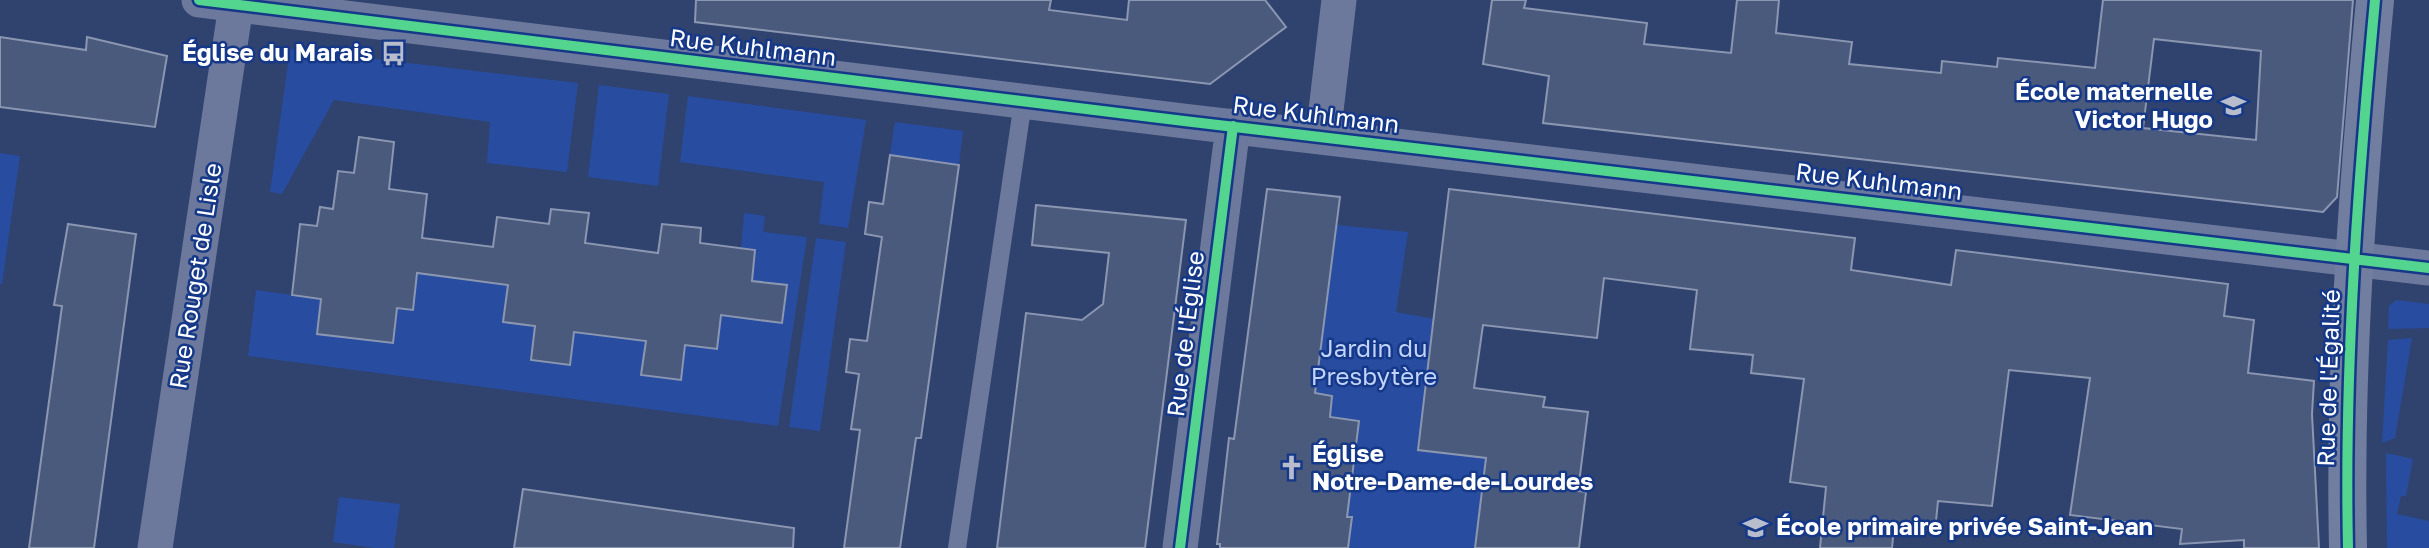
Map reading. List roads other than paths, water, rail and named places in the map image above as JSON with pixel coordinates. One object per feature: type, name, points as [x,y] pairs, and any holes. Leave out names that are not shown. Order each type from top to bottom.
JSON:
[{"type":"street","name":"Rue Kuhlmann","points":[[199,0],[1023,102],[2429,268]]},
{"type":"street","points":[[1323,136],[1339,0]]},
{"type":"street","name":"Rue de l'Égalité","points":[[2348,548],[2347,403],[2353,259],[2375,0]]},
{"type":"street","name":"Rue Rouget de Lisle","points":[[155,548],[236,5]]},
{"type":"street","name":"Rue de l'Église","points":[[1180,548],[1233,126]]},
{"type":"lane","points":[[957,548],[1023,102]]},
{"type":"place","name":"Église du Marais","points":[[393,53]]},
{"type":"place","name":"École maternelle Victor Hugo","points":[[2233,106]]},
{"type":"place","name":"Église Notre-Dame-de-Lourdes","points":[[1292,468]]},
{"type":"place","name":"École primaire privée Saint-Jean","points":[[1756,527]]},
{"type":"park label","name":"Jardin du Presbytère","points":[[1374,363]]}]
